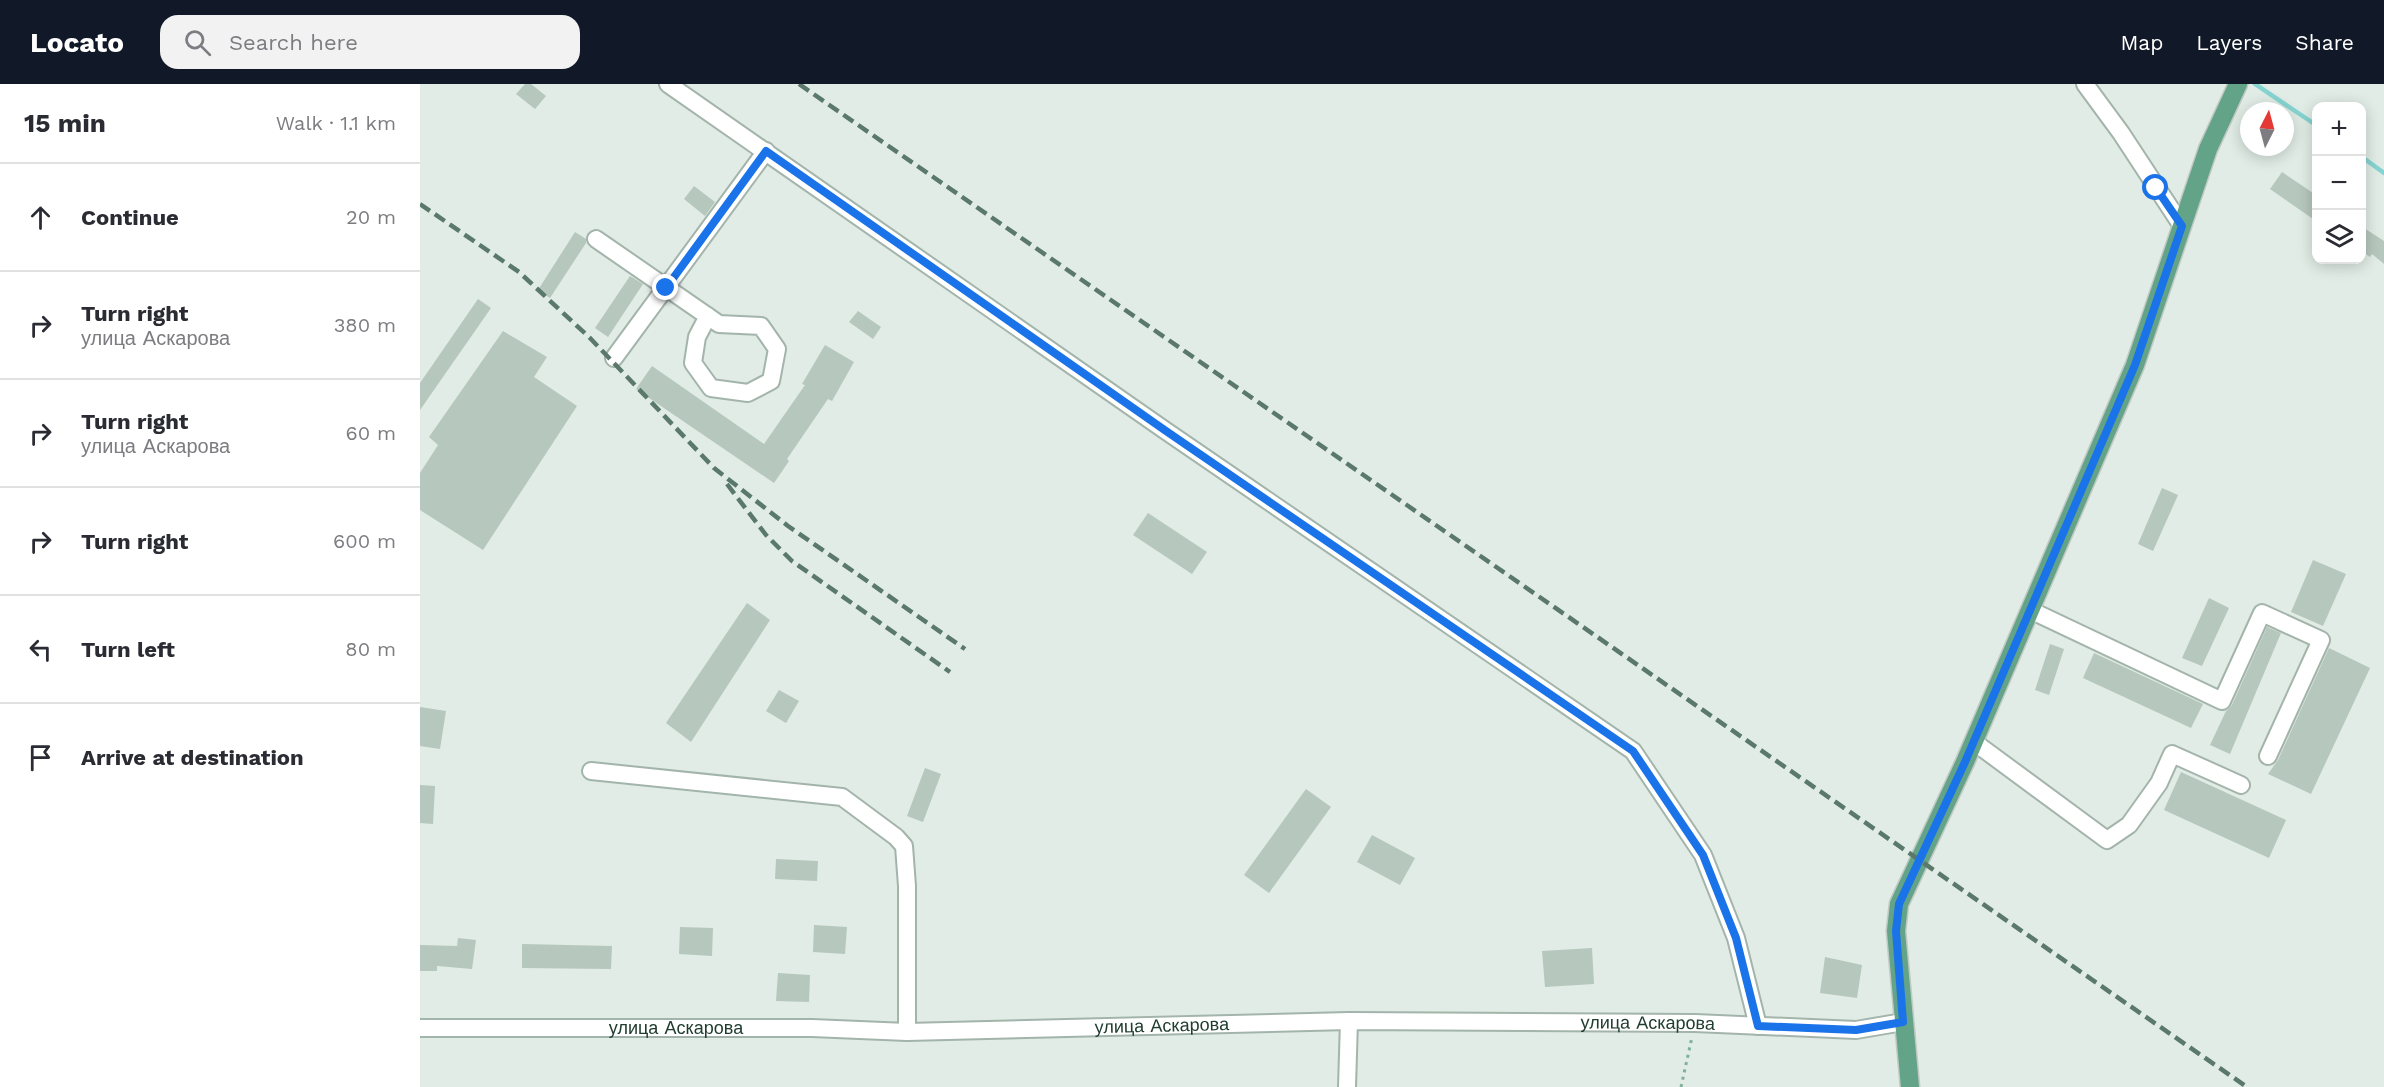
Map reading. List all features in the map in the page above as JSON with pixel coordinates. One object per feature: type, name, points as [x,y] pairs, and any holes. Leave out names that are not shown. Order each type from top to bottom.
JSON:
[{"type":"main road","points":[[1911,1087],[1896,931],[1899,904],[1974,742],[2135,365],[2208,149],[2238,84]]},
{"type":"street","points":[[668,84],[1176,438],[1633,751],[1703,855],[1736,938],[1758,1026]]},
{"type":"street","points":[[2085,84],[2121,133],[2182,226]]},
{"type":"street","points":[[614,358],[766,151]]},
{"type":"street","points":[[596,239],[666,288],[708,316],[719,324],[761,326],[777,349],[771,381],[748,393],[711,388],[693,363],[697,337],[708,316]]},
{"type":"street","points":[[2030,610],[2222,701],[2262,613],[2321,640],[2268,756]]},
{"type":"street","points":[[1974,742],[2107,840],[2129,825],[2158,783],[2172,754],[2241,785]]},
{"type":"street","points":[[591,771],[842,796],[896,837],[904,846],[907,886],[907,1032]]},
{"type":"street","points":[[1348,1080],[1349,1021]]},
{"type":"street","name":"улица Аскарова","points":[[420,1028],[812,1028],[907,1032],[1349,1021],[1695,1023],[1856,1030],[1903,1022]]},
{"type":"path","points":[[1682,1087],[1695,1023]]},
{"type":"building","points":[[525,84],[531,84],[546,96],[535,109],[516,94]]},
{"type":"building","points":[[2282,172],[2312,192],[2312,218],[2270,189]]},
{"type":"building","points":[[694,186],[715,202],[705,216],[684,199]]},
{"type":"building","points":[[2366,229],[2384,241],[2384,264],[2372,254],[2370,257],[2366,254]]},
{"type":"building","points":[[575,232],[586,239],[586,243],[550,298],[538,290]]},
{"type":"building","points":[[630,276],[643,284],[608,337],[595,328]]},
{"type":"building","points":[[478,299],[491,308],[420,410],[420,383]]},
{"type":"building","points":[[858,311],[881,327],[873,339],[849,322]]},
{"type":"building","points":[[503,331],[547,357],[534,377],[577,406],[483,550],[420,510],[420,473],[438,445],[429,437]]},
{"type":"building","points":[[825,345],[854,362],[832,401],[828,399],[787,459],[789,461],[774,483],[636,389],[652,366],[764,444],[805,385],[802,384]]},
{"type":"building","points":[[2162,488],[2178,495],[2153,551],[2138,544]]},
{"type":"building","points":[[1148,513],[1207,552],[1192,574],[1133,535]]},
{"type":"building","points":[[2313,560],[2346,574],[2323,626],[2291,612]]},
{"type":"building","points":[[2209,598],[2229,608],[2202,666],[2182,658]]},
{"type":"building","points":[[747,603],[770,620],[691,742],[666,723]]},
{"type":"building","points":[[2267,627],[2281,633],[2230,754],[2210,745],[2226,711],[2232,705]]},
{"type":"building","points":[[2050,644],[2064,649],[2049,695],[2035,690]]},
{"type":"building","points":[[2329,648],[2370,668],[2311,794],[2268,774],[2278,760]]},
{"type":"building","points":[[2094,653],[2203,704],[2191,728],[2083,678]]},
{"type":"building","points":[[779,690],[799,701],[786,723],[766,711]]},
{"type":"building","points":[[420,707],[446,711],[440,749],[420,746]]},
{"type":"building","points":[[925,768],[941,774],[923,822],[907,816]]},
{"type":"building","points":[[2181,772],[2286,820],[2269,858],[2164,810]]},
{"type":"building","points":[[420,785],[435,786],[433,824],[420,823]]},
{"type":"building","points":[[1306,789],[1331,807],[1269,893],[1244,875]]},
{"type":"building","points":[[1372,835],[1415,858],[1400,885],[1357,862]]},
{"type":"building","points":[[776,859],[818,861],[817,881],[775,879]]},
{"type":"building","points":[[814,925],[847,927],[845,954],[813,952]]},
{"type":"building","points":[[680,927],[713,928],[712,956],[679,954]]},
{"type":"building","points":[[458,938],[476,940],[472,969],[437,966],[437,971],[420,971],[420,945],[457,946]]},
{"type":"building","points":[[522,944],[612,946],[611,969],[522,968]]},
{"type":"building","points":[[1592,948],[1594,984],[1545,987],[1542,951]]},
{"type":"building","points":[[1825,957],[1862,965],[1857,998],[1820,993]]},
{"type":"building","points":[[778,973],[810,975],[809,1002],[776,1001]]},
{"type":"waterway","points":[[2255,84],[2312,122]]},
{"type":"waterway","points":[[2366,160],[2384,173]]},
{"type":"railway","points":[[799,84],[2247,1087]]},
{"type":"railway","points":[[420,204],[519,272],[590,338],[714,468],[788,526],[965,649]]},
{"type":"railway","points":[[727,484],[766,535],[792,561],[950,672]]},
{"type":"route","points":[[666,288],[766,151],[1166,431],[1633,751],[1703,855],[1736,938],[1758,1026],[1856,1030],[1903,1022],[1896,931],[1899,904],[1965,762],[2135,365],[2182,226],[2156,188]]}]
